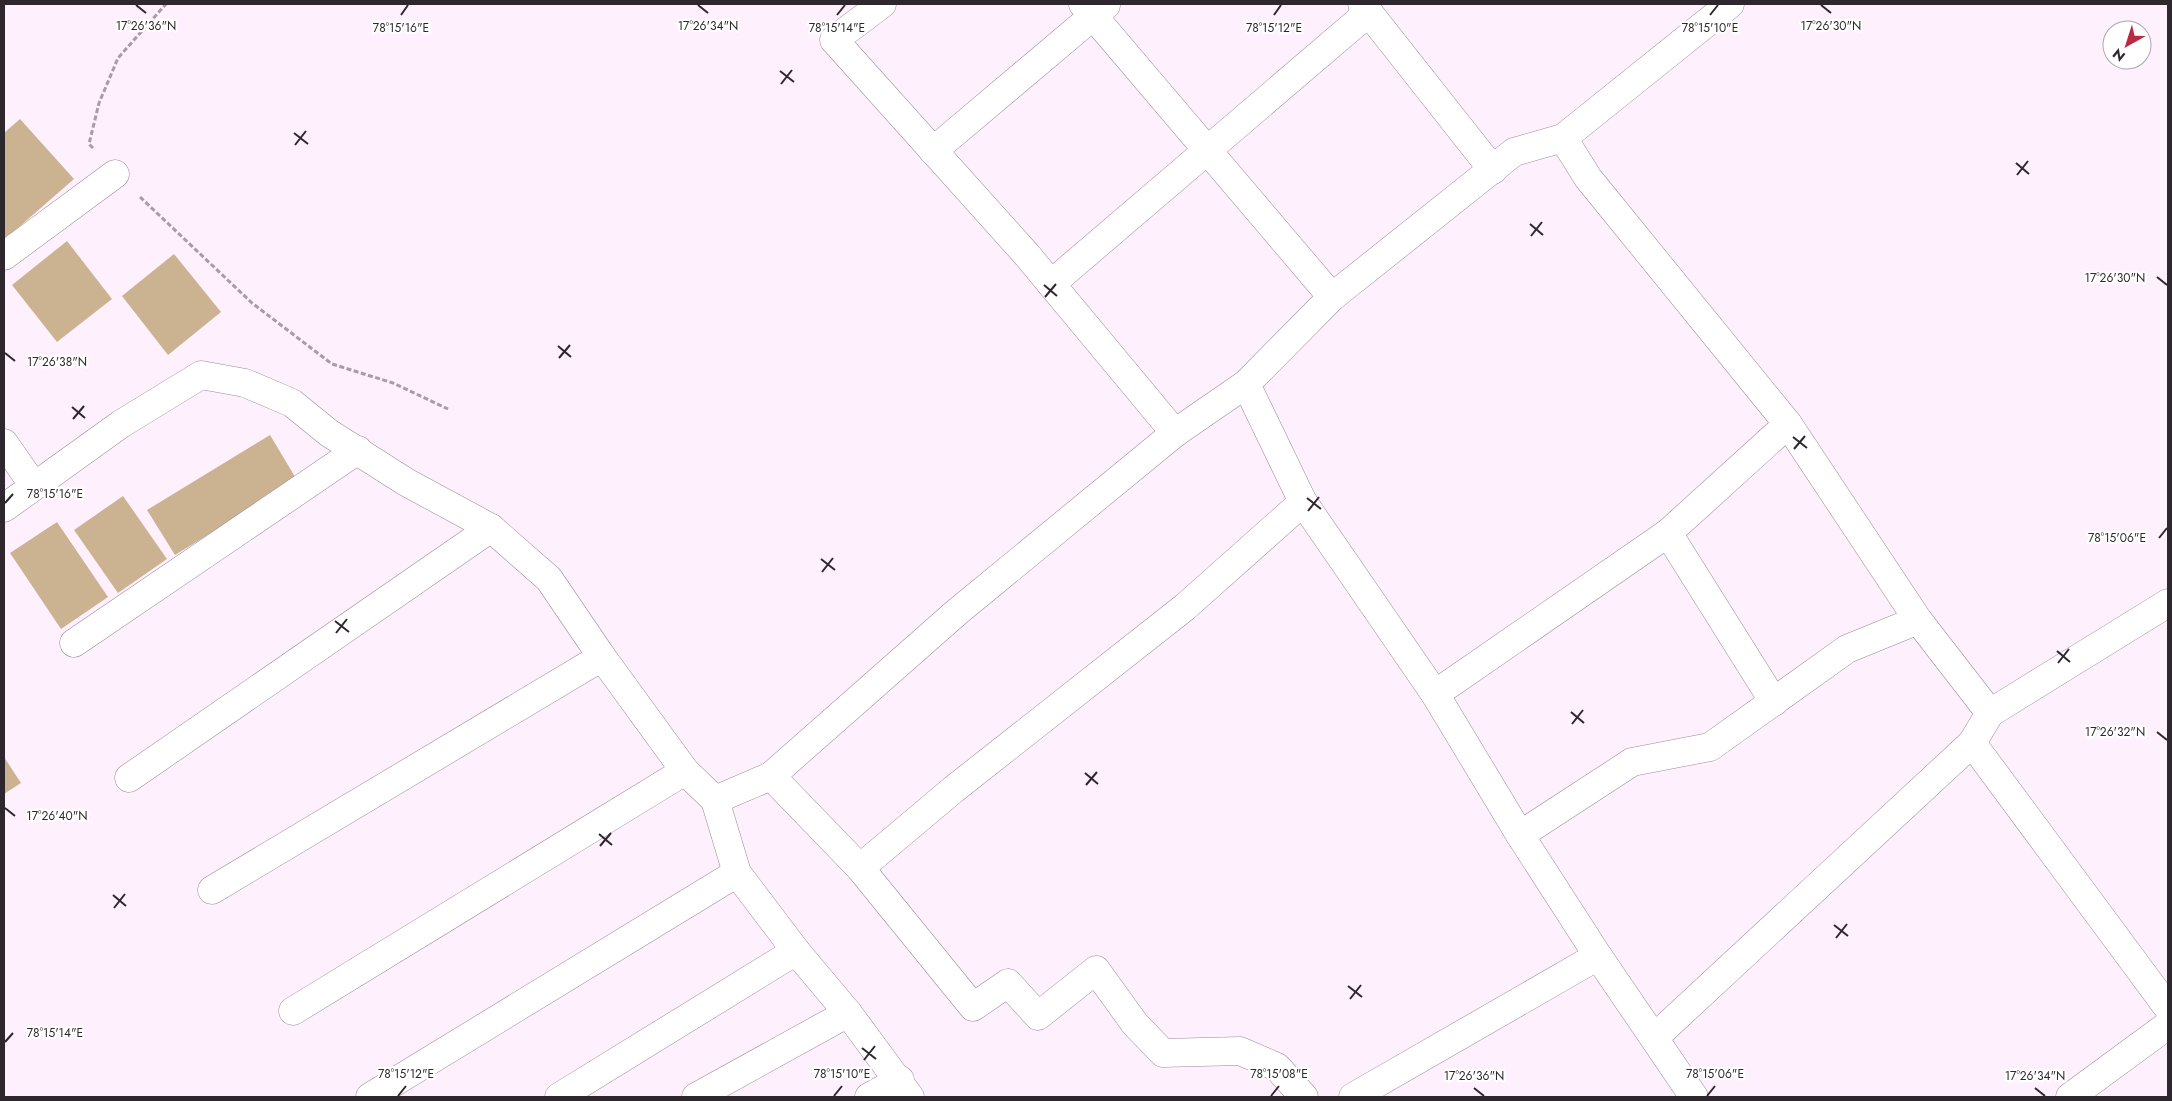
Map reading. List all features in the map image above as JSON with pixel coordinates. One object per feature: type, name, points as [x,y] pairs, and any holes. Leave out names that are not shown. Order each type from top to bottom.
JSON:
[{"type":"street","points":[[882,4],[834,40],[1051,284],[1175,432]]},
{"type":"street","points":[[715,800],[771,776],[957,612],[1175,432],[1246,384],[1332,297],[1514,152],[1563,138],[1730,4]]},
{"type":"street","points":[[933,151],[1094,8],[1208,151],[1332,297]]},
{"type":"street","points":[[1051,284],[1208,151],[1365,8],[1493,170]]},
{"type":"street","points":[[1563,138],[1588,178],[1788,424],[1918,620],[1990,713]]},
{"type":"street","points":[[8,257],[115,174]]},
{"type":"street","points":[[4,508],[121,424],[201,375],[245,383],[292,403],[329,433],[406,482],[491,528],[549,579],[685,771],[715,800],[737,873],[905,1089],[869,1097]]},
{"type":"street","points":[[1246,384],[1302,502],[1435,694],[1520,835],[1598,956],[1655,1037],[1694,1097]]},
{"type":"street","points":[[1435,694],[1668,534],[1788,424]]},
{"type":"street","points":[[4,443],[34,486]]},
{"type":"street","points":[[74,643],[358,450]]},
{"type":"street","points":[[860,868],[954,789],[1184,607],[1302,502]]},
{"type":"street","points":[[129,778],[491,528]]},
{"type":"street","points":[[1668,534],[1774,702]]},
{"type":"street","points":[[1655,1037],[1972,743],[1990,713],[2168,603]]},
{"type":"street","points":[[1520,835],[1632,762],[1710,747],[1847,649],[1918,620]]},
{"type":"street","points":[[212,890],[602,656]]},
{"type":"street","points":[[1972,743],[2168,1008]]},
{"type":"street","points":[[292,1011],[685,771]]},
{"type":"street","points":[[771,776],[860,868],[973,1007],[1008,983],[1038,1016],[1096,970],[1135,1024],[1163,1053],[1240,1051],[1277,1067],[1304,1097]]},
{"type":"street","points":[[370,1097],[737,873]]},
{"type":"street","points":[[559,1097],[796,951]]},
{"type":"street","points":[[1353,1097],[1598,956]]},
{"type":"street","points":[[696,1097],[848,1014]]},
{"type":"street","points":[[2070,1097],[2168,1025]]},
{"type":"path","points":[[166,4],[118,58],[99,103],[89,144],[115,174],[252,303],[332,364],[393,383],[448,410]]},
{"type":"building","points":[[20,119],[74,179],[4,240],[4,133]]},
{"type":"building","points":[[67,241],[112,299],[57,342],[12,285]]},
{"type":"building","points":[[174,254],[221,312],[168,355],[122,296]]},
{"type":"building","points":[[270,435],[297,480],[175,555],[147,510]]},
{"type":"building","points":[[123,496],[167,559],[118,593],[74,530]]},
{"type":"building","points":[[57,522],[108,597],[61,629],[10,553]]},
{"type":"building","points":[[4,757],[21,783],[4,794]]}]
